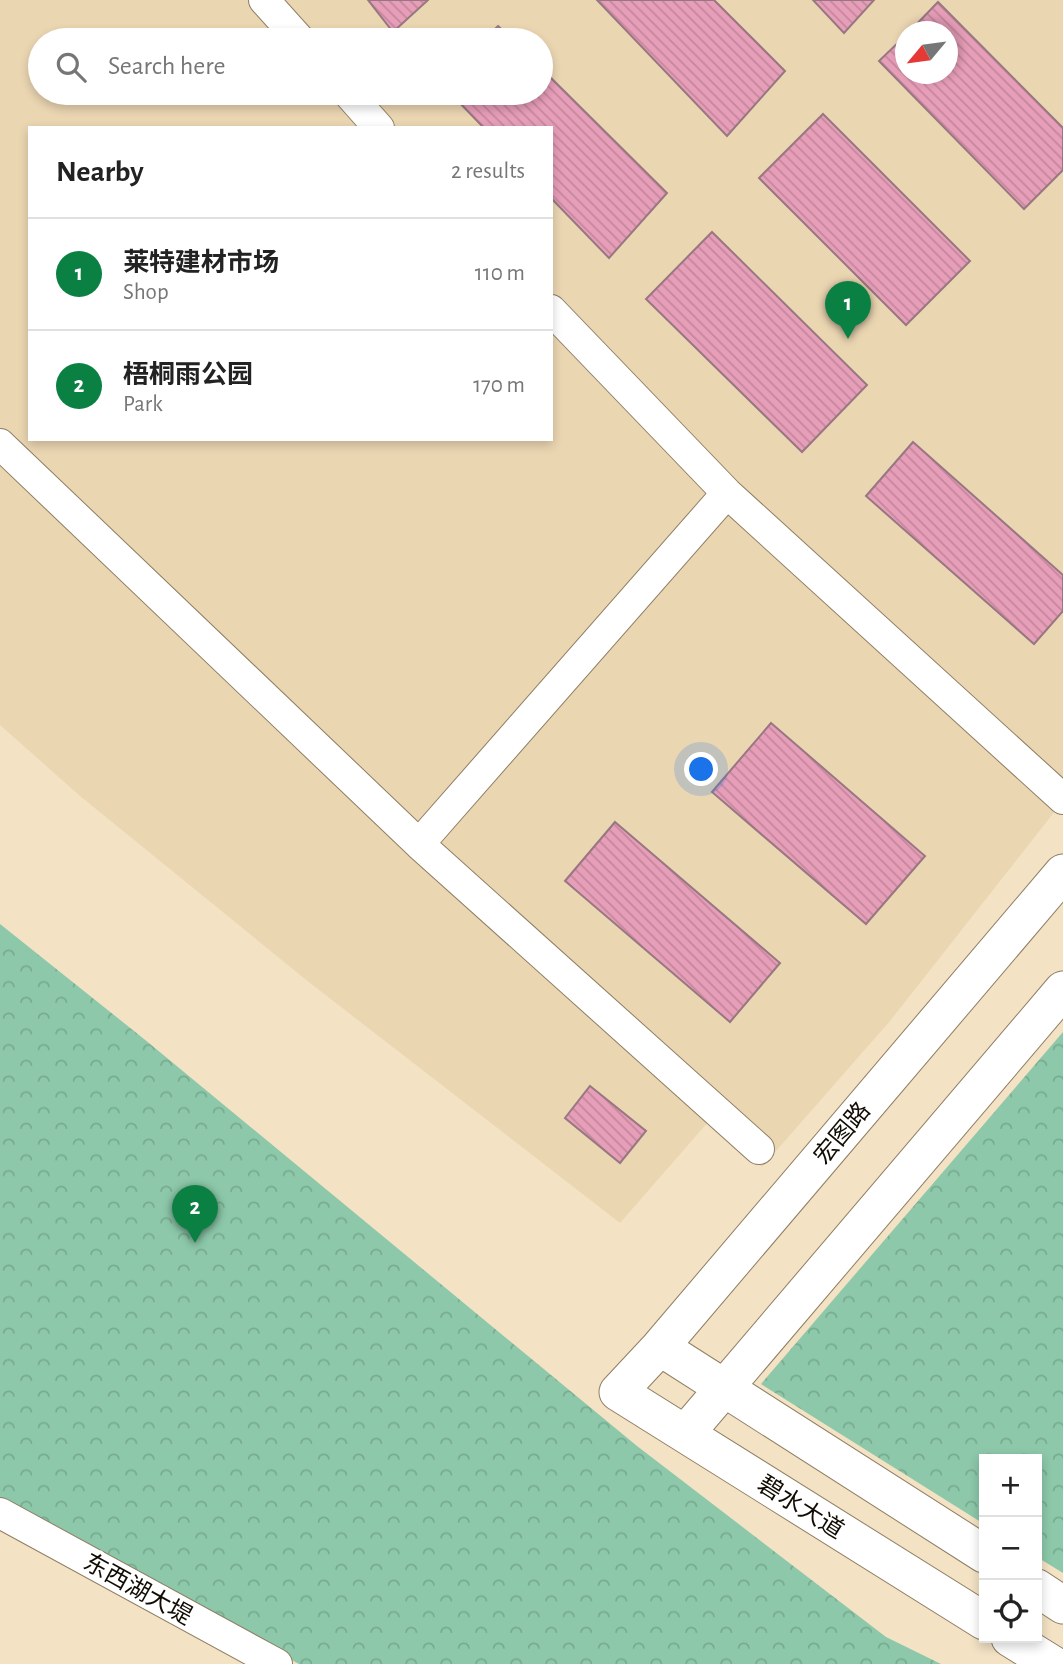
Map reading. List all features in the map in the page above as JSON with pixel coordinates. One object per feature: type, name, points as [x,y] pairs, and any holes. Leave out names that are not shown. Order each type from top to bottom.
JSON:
[{"type":"main road","name":"宏图路","points":[[618,1392],[660,1348],[1063,873]]},
{"type":"main road","points":[[685,1434],[1063,990]]},
{"type":"main road","points":[[660,1348],[979,1551]]},
{"type":"main road","name":"碧水大道","points":[[618,1392],[979,1618]]},
{"type":"main road","points":[[1042,1591],[1063,1605]]},
{"type":"main road","points":[[1018,1643],[1052,1664]]},
{"type":"street","points":[[264,0],[289,28]]},
{"type":"street","points":[[359,105],[377,126]]},
{"type":"street","points":[[553,312],[727,493],[1063,799]]},
{"type":"street","points":[[0,444],[419,844],[759,1149]]},
{"type":"street","points":[[419,844],[727,493]]},
{"type":"street","name":"东西湖大堤","points":[[0,1513],[277,1664]]},
{"type":"shaded area","points":[[0,0],[1063,0],[1063,801],[890,1021],[762,1167],[709,1121],[620,1223],[310,983],[80,796],[0,725]]},
{"type":"green space","points":[[0,924],[144,1039],[637,1446],[886,1637],[941,1664],[299,1664],[0,1502]]},
{"type":"green space","points":[[1063,1032],[1063,1573],[1042,1560],[1042,1454],[979,1454],[979,1521],[761,1384]]},
{"type":"building","points":[[368,0],[428,0],[397,28],[390,28]]},
{"type":"building","points":[[597,0],[714,0],[785,71],[727,136]]},
{"type":"building","points":[[813,0],[874,0],[844,33]]},
{"type":"building","points":[[938,2],[957,21],[920,21]]},
{"type":"building","points":[[958,22],[1063,128],[1063,170],[1024,209],[902,84],[958,84]]},
{"type":"building","points":[[895,46],[895,77],[879,61]]},
{"type":"building","points":[[553,80],[667,193],[609,258],[553,200],[553,126],[482,126],[462,105],[553,105]]},
{"type":"building","points":[[823,114],[970,261],[906,325],[759,178]]},
{"type":"building","points":[[712,232],[867,385],[802,452],[646,299]]},
{"type":"building","points":[[913,442],[1063,575],[1063,611],[1034,644],[866,496]]},
{"type":"building","points":[[771,723],[925,856],[866,924],[712,792]]},
{"type":"building","points":[[615,822],[780,963],[730,1022],[565,881]]},
{"type":"building","points":[[590,1086],[646,1131],[620,1163],[565,1118]]},
{"type":"place","name":"莱特建材市场","points":[[848,339]]},
{"type":"place","name":"梧桐雨公园","points":[[195,1243]]}]
